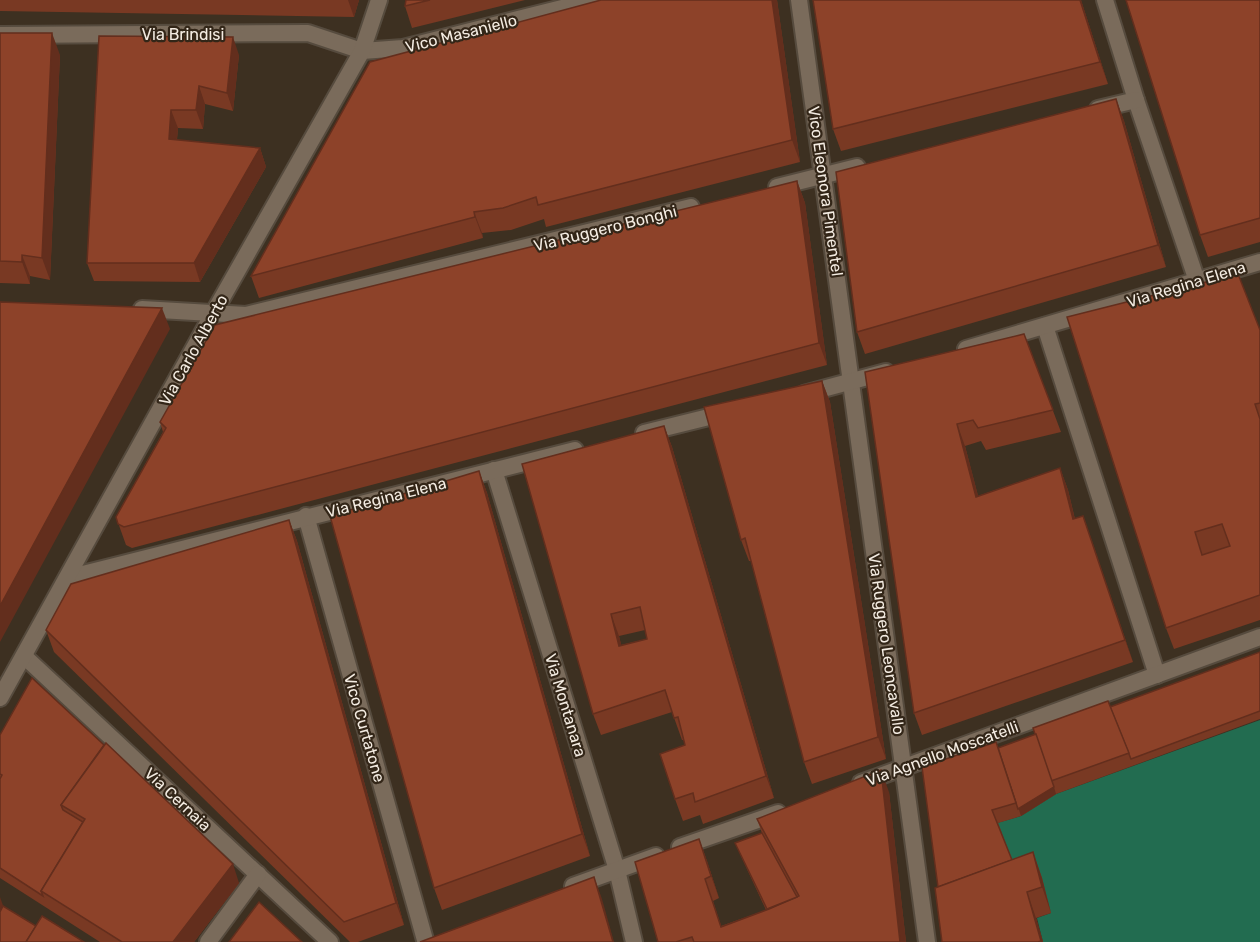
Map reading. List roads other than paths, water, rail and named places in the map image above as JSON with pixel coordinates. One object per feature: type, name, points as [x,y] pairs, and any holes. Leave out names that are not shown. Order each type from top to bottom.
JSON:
[{"type":"street","name":"Via Carlo Alberto","points":[[0,698],[362,51],[379,0]]},
{"type":"street","name":"Vico Masaniello","points":[[362,51],[403,48],[594,0]]},
{"type":"street","name":"Vico Eleonora Pimentel","points":[[799,0],[852,382]]},
{"type":"street","points":[[1106,0],[1136,100],[1197,281]]},
{"type":"street","name":"Via Brindisi","points":[[0,35],[308,33],[362,51]]},
{"type":"street","points":[[1078,114],[1136,100]]},
{"type":"street","points":[[766,189],[870,164]]},
{"type":"street","name":"Via Ruggero Bonghi","points":[[131,309],[246,315],[708,203]]},
{"type":"street","name":"Via Regina Elena","points":[[954,352],[1259,265]]},
{"type":"street","points":[[1045,326],[1157,675]]},
{"type":"street","points":[[783,399],[897,369]]},
{"type":"street","name":"Via Ruggero Leoncavallo","points":[[852,382],[927,942]]},
{"type":"street","points":[[633,436],[748,408]]},
{"type":"street","name":"Via Regina Elena","points":[[67,578],[587,447]]},
{"type":"street","name":"Via Montanara","points":[[495,470],[617,870],[634,942]]},
{"type":"street","name":"Vico Curtatone","points":[[306,516],[427,940]]},
{"type":"street","name":"Via Agnello Moscatelli","points":[[842,789],[1260,637]]},
{"type":"street","name":"Via Cernaia","points":[[25,657],[330,942]]},
{"type":"street","points":[[553,893],[790,808]]},
{"type":"street","points":[[208,942],[258,874]]}]
